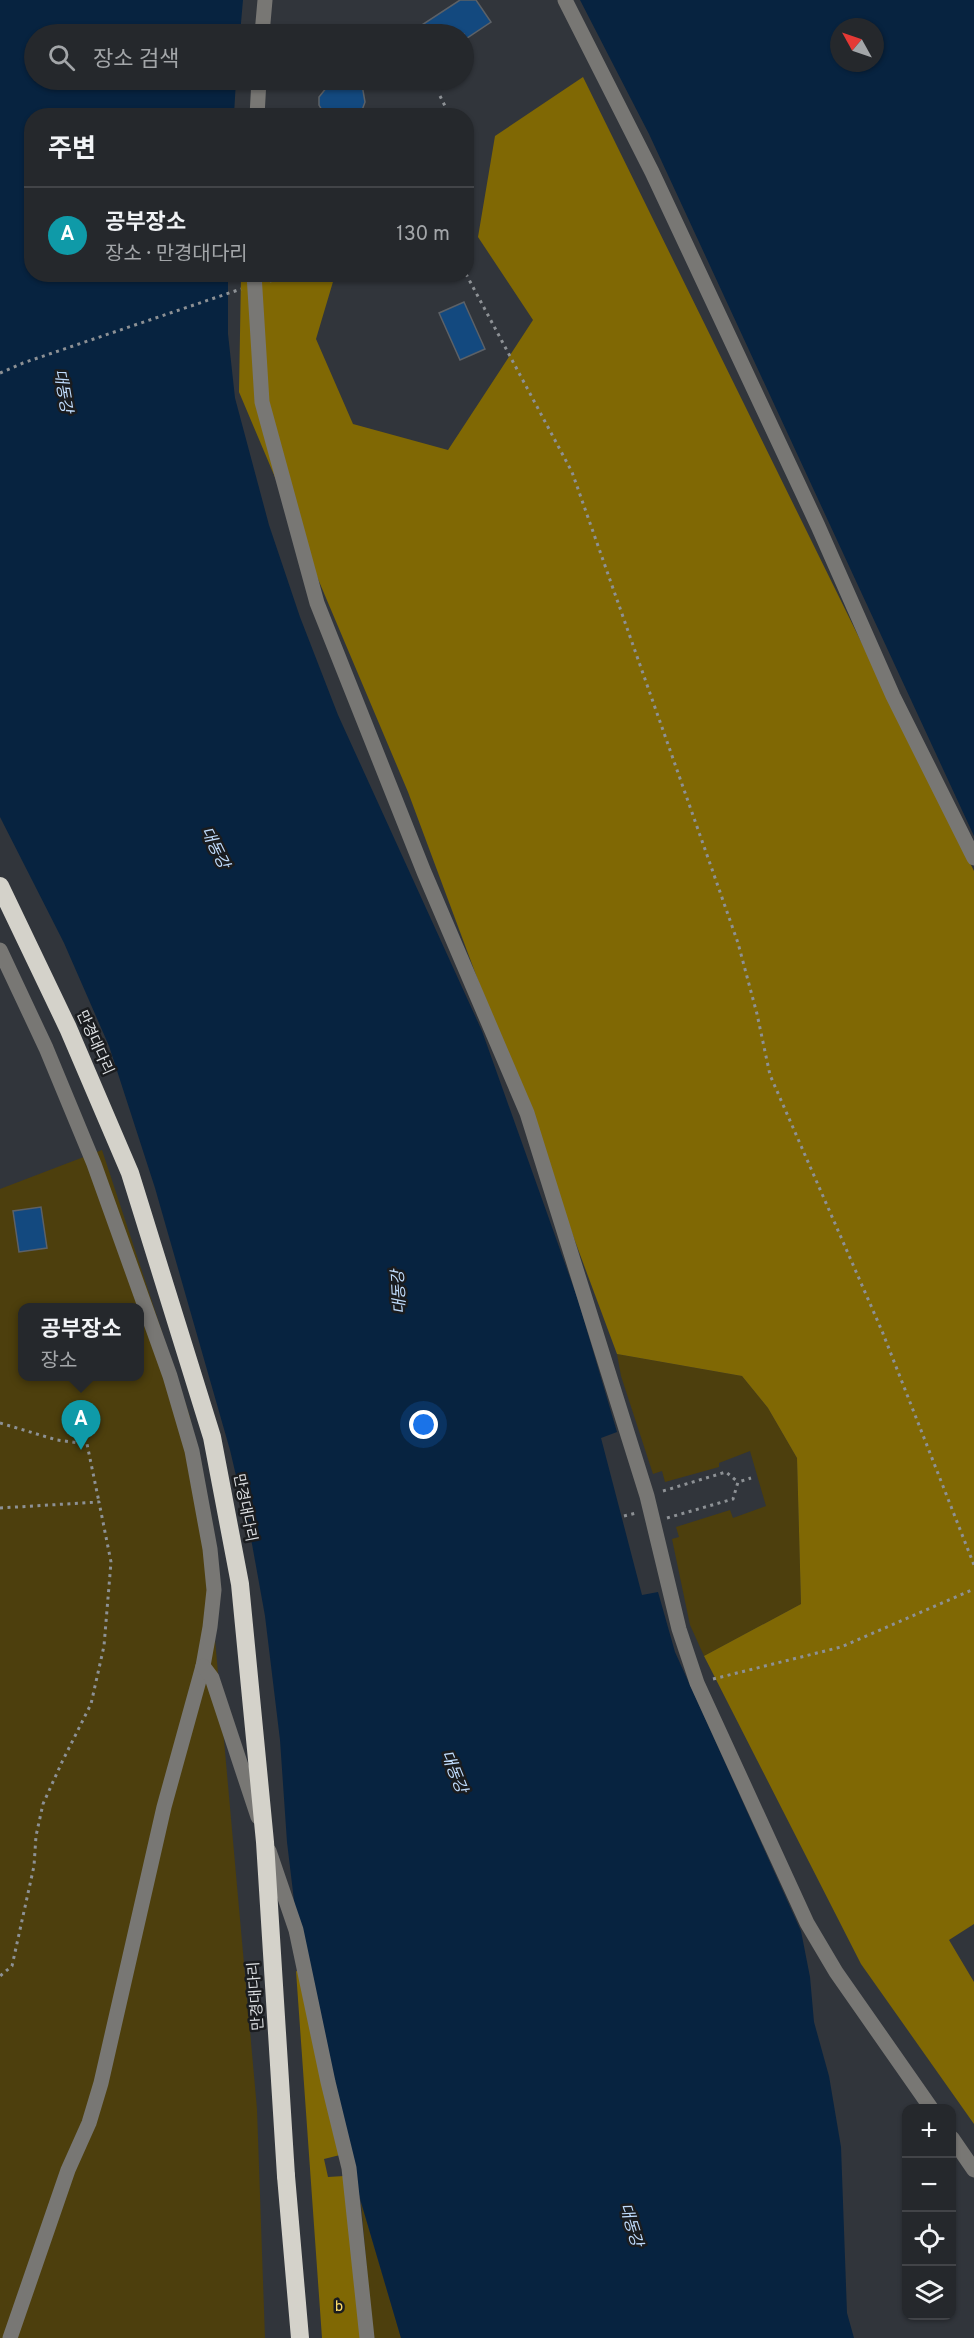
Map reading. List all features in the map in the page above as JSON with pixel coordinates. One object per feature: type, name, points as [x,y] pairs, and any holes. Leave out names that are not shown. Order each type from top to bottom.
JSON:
[{"type":"highway","name":"만경대다리","points":[[0,886],[68,1028],[130,1173],[212,1437],[240,1584],[265,1842],[286,2176],[300,2338]]},
{"type":"street","points":[[263,24],[265,0]]},
{"type":"street","points":[[565,0],[652,172],[818,526],[893,696],[974,858]]},
{"type":"street","points":[[257,108],[258,90]]},
{"type":"street","points":[[254,282],[262,402],[317,603],[424,872],[527,1113],[647,1496],[679,1629],[697,1683],[807,1923],[836,1972],[928,2104]]},
{"type":"street","points":[[0,950],[46,1048],[94,1164],[144,1303]]},
{"type":"street","points":[[10,2338],[68,2170],[88,2123],[101,2083],[164,1807],[203,1666],[210,1627],[214,1590],[210,1549],[189,1440],[170,1376],[144,1303]]},
{"type":"street","points":[[203,1666],[212,1678],[296,1930],[328,2082],[349,2168],[367,2338]]},
{"type":"street","points":[[956,2145],[974,2170]]},
{"type":"path","points":[[440,96],[446,108]]},
{"type":"path","points":[[470,282],[572,472],[738,943],[770,1075],[882,1331],[974,1565]]},
{"type":"path","points":[[0,373],[233,291]]},
{"type":"path","points":[[0,1423],[57,1440],[87,1444],[111,1562],[104,1646],[91,1704],[43,1804],[36,1836],[34,1866],[12,1966],[0,1976]]},
{"type":"path","points":[[667,1490],[726,1472],[738,1482]]},
{"type":"path","points":[[738,1482],[751,1478]]},
{"type":"path","points":[[674,1516],[733,1499],[738,1482]]},
{"type":"path","points":[[0,1508],[99,1502]]},
{"type":"path","points":[[624,1516],[635,1513]]},
{"type":"path","points":[[697,1683],[841,1647],[974,1589]]},
{"type":"shaded area","points":[[102,1150],[190,1417],[212,1606],[257,2109],[265,2338],[0,2338],[0,1189]]},
{"type":"shaded area","points":[[617,1354],[742,1376],[768,1408],[797,1458],[801,1604],[704,1656],[690,1625],[672,1539],[679,1537],[676,1527],[730,1510],[733,1518],[766,1506],[750,1451],[719,1463],[719,1467],[665,1482],[662,1471],[653,1474],[621,1376]]},
{"type":"shaded area","points":[[361,2202],[401,2338],[373,2338]]},
{"type":"green space","points":[[583,77],[974,871],[974,1924],[949,1940],[974,1982],[974,2124],[861,1964],[704,1656],[801,1604],[797,1458],[768,1408],[742,1376],[617,1354],[408,792],[239,392],[241,282],[333,282],[316,339],[353,424],[448,450],[533,320],[478,237],[495,136]]},
{"type":"green space","name":"b","points":[[296,1971],[302,1973],[340,2155],[324,2159],[328,2177],[344,2176],[361,2338],[322,2338]]},
{"type":"water","name":"대동강","points":[[0,0],[243,0],[241,24],[24,24],[24,90],[235,90],[234,108],[24,108],[24,282],[228,282],[228,334],[235,398],[269,525],[300,617],[338,715],[482,1031],[578,1300],[617,1432],[601,1438],[642,1595],[658,1592],[675,1652],[801,1931],[810,1977],[814,2022],[829,2076],[841,2147],[847,2313],[854,2338],[401,2338],[361,2202],[340,2119],[296,1917],[287,1842],[280,1740],[265,1616],[252,1544],[230,1450],[155,1188],[109,1046],[64,943],[0,817]]},
{"type":"water","points":[[580,0],[974,0],[974,836],[649,134]]},
{"type":"building","points":[[460,0],[476,0],[491,22],[474,33],[474,24],[423,24]]},
{"type":"building","points":[[325,90],[363,90],[365,102],[363,108],[321,108],[319,97]]},
{"type":"building","points":[[464,302],[485,349],[460,360],[439,313]]},
{"type":"building","points":[[41,1207],[47,1248],[19,1252],[13,1211]]},
{"type":"place","name":"공부장소","points":[[81,1450]]}]
